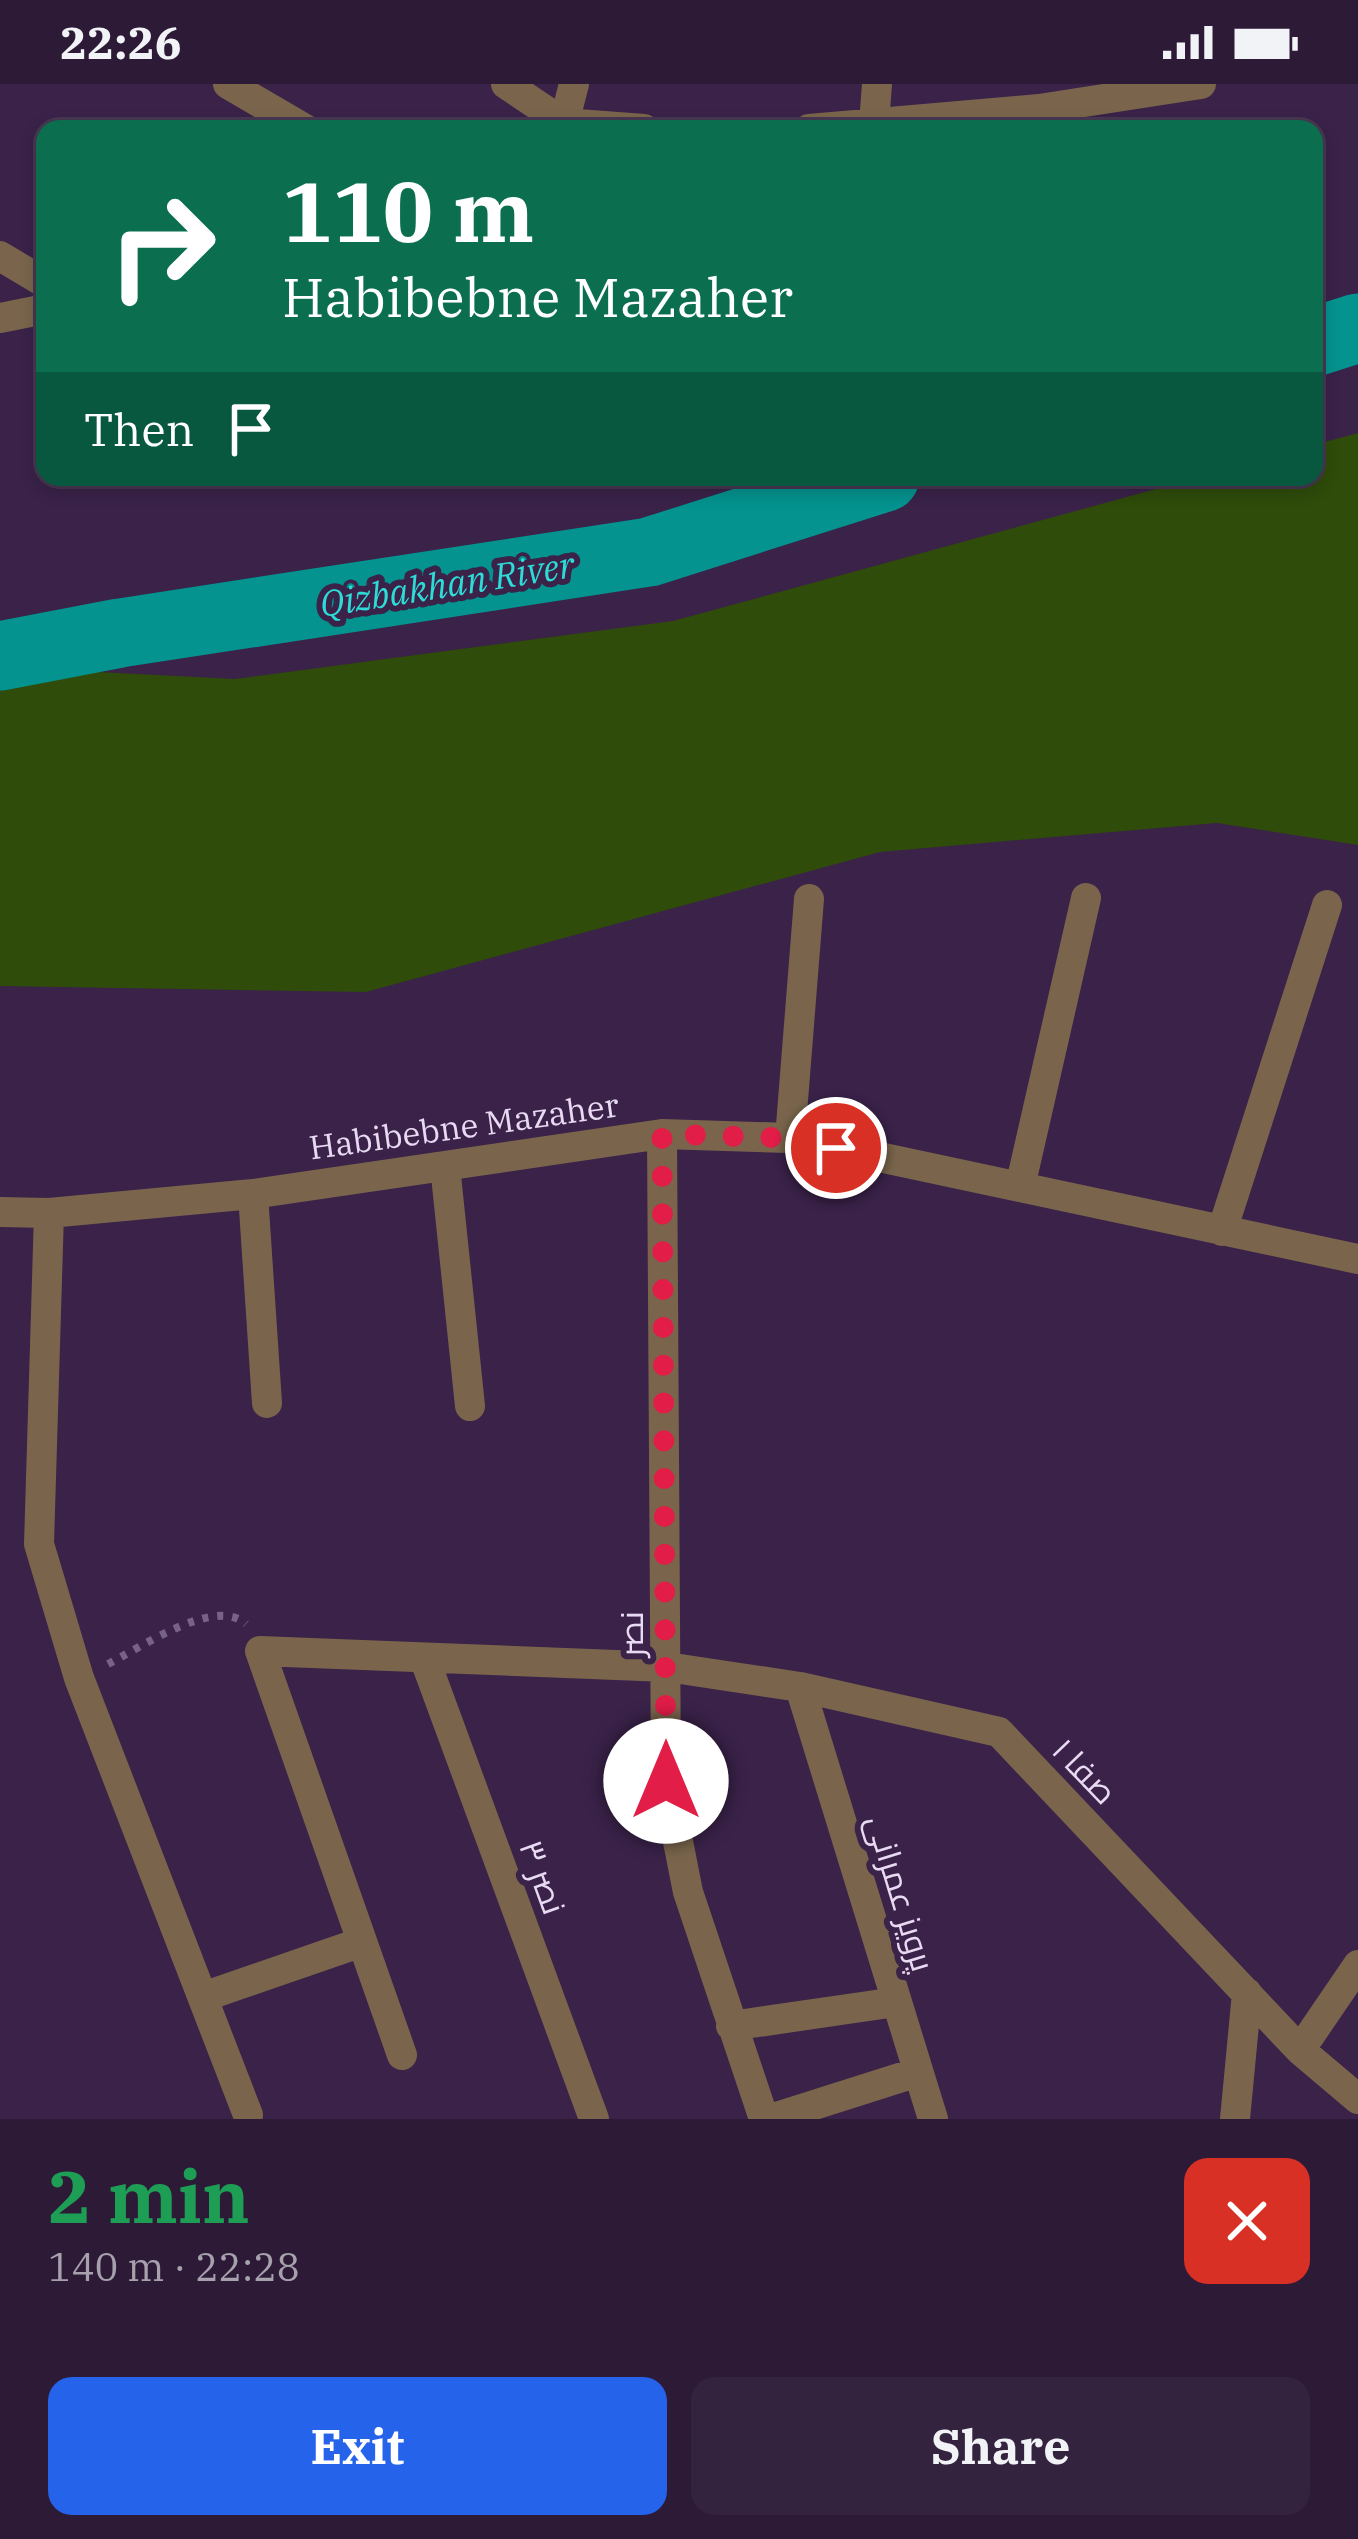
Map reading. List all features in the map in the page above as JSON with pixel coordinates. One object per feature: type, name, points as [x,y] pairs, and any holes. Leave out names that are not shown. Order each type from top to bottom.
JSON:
[{"type":"street","points":[[228,84],[290,120]]},
{"type":"street","points":[[506,84],[551,120]]},
{"type":"street","points":[[560,120],[574,84]]},
{"type":"street","points":[[874,120],[877,84]]},
{"type":"street","points":[[918,120],[1039,109],[1201,84]]},
{"type":"street","points":[[0,256],[36,278]]},
{"type":"street","points":[[0,318],[36,311]]},
{"type":"street","points":[[1020,1187],[1086,898]]},
{"type":"street","points":[[790,1138],[809,899]]},
{"type":"street","points":[[1222,1232],[1327,905]]},
{"type":"street","name":"Habibebne Mazaher","points":[[0,1212],[49,1213],[253,1194],[662,1134],[790,1138],[1358,1259]]},
{"type":"street","name":"نصر","points":[[662,1134],[666,1781],[688,1892],[766,2119]]},
{"type":"street","points":[[445,1166],[470,1406]]},
{"type":"street","points":[[253,1194],[267,1403]]},
{"type":"street","points":[[49,1213],[40,1544],[79,1678],[248,2115]]},
{"type":"street","points":[[260,1652],[402,2055]]},
{"type":"street","name":"صفا ۱","points":[[260,1652],[667,1667],[800,1687],[999,1732],[1300,2050],[1358,2099]]},
{"type":"street","name":"نصر ۳","points":[[425,1660],[594,2119]]},
{"type":"street","name":"پرویز عمرانی","points":[[800,1687],[933,2119]]},
{"type":"street","points":[[203,1997],[362,1942]]},
{"type":"street","points":[[1300,2050],[1358,1965]]},
{"type":"street","points":[[1235,2119],[1247,1993]]},
{"type":"street","points":[[731,2026],[896,2002]]},
{"type":"street","points":[[766,2119],[918,2072]]},
{"type":"path","points":[[79,1678],[204,1617],[222,1613],[237,1616],[249,1626],[260,1652]]},
{"type":"green space","points":[[1358,433],[1358,845],[1217,823],[880,852],[366,992],[0,986],[0,667],[235,679],[673,621],[1167,486],[1323,486],[1323,443]]},
{"type":"waterway","name":"Qizbakhan River","points":[[1323,339],[1358,328]]},
{"type":"waterway","name":"Qizbakhan River","points":[[0,656],[120,633],[649,552],[857,486]]},
{"type":"route","points":[[666,1781],[662,1134],[790,1138],[836,1148]]}]
